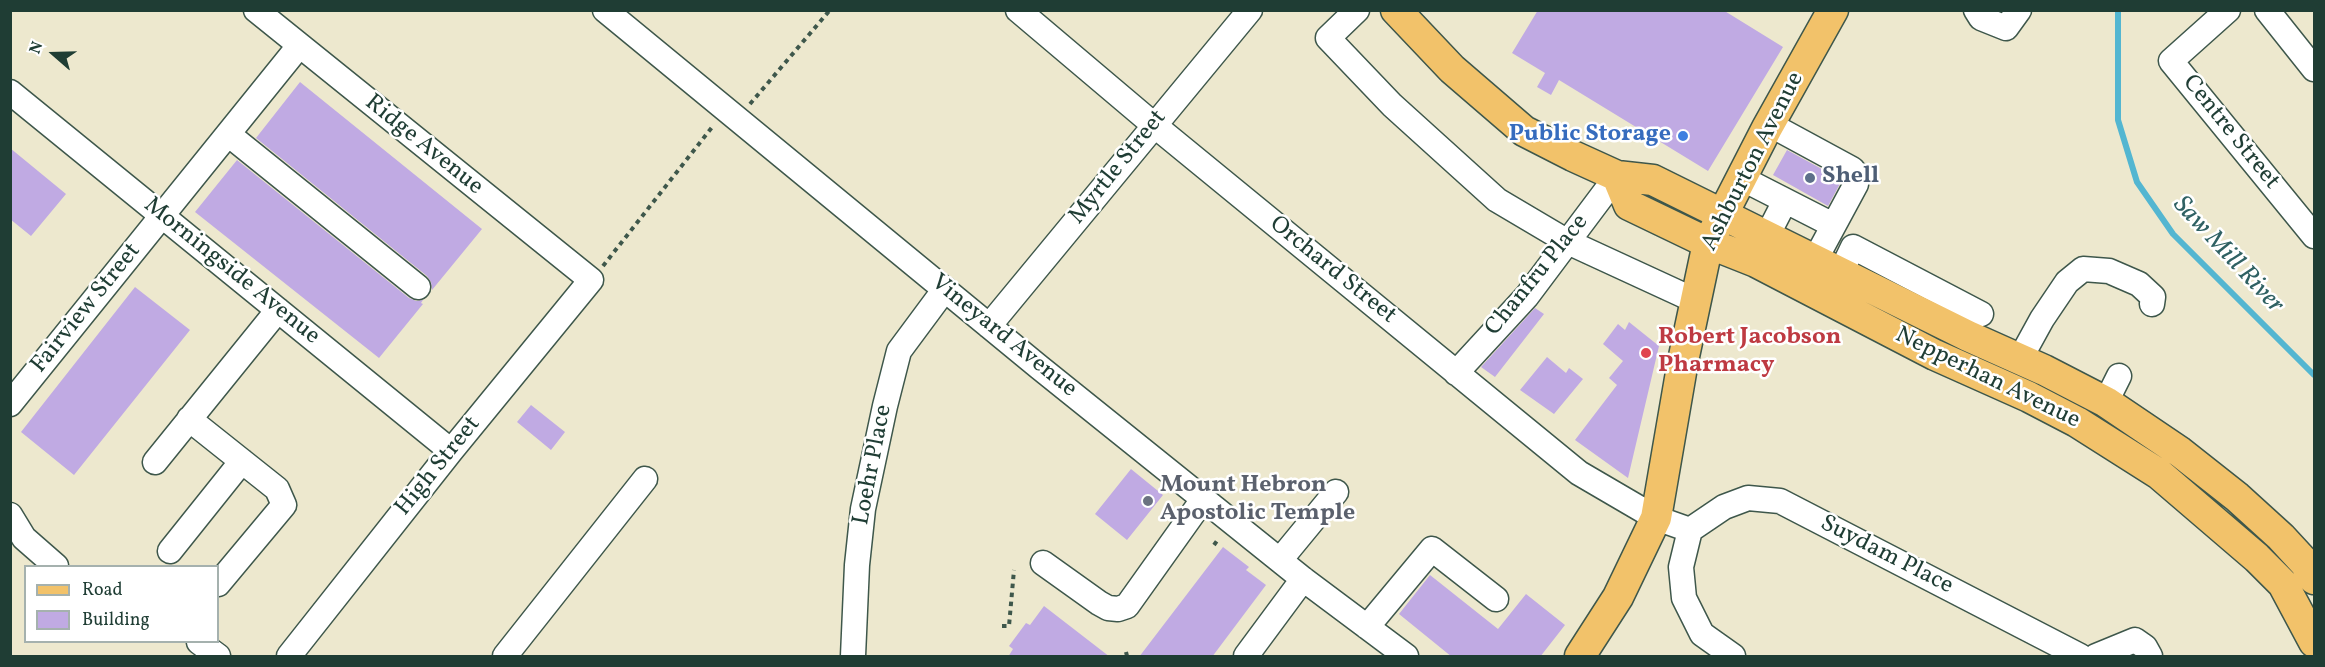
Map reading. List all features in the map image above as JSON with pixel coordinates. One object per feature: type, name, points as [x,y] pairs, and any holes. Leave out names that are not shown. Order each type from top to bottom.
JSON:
[{"type":"main road","name":"Nepperhan Avenue","points":[[1396,10],[1452,69],[1524,131],[1617,176],[1653,180],[1968,336],[2020,359],[2113,389],[2180,452],[2237,497],[2281,537],[2304,563],[2314,579]]},
{"type":"main road","name":"Ashburton Avenue","points":[[1580,657],[1618,597],[1656,518],[1683,361],[1708,243],[1769,124],[1833,10]]},
{"type":"main road","name":"Nepperhan Avenue","points":[[1617,176],[1629,205],[1708,243],[1756,262],[1935,355],[2029,397],[2083,425],[2159,474],[2257,558],[2283,584],[2314,642]]},
{"type":"street","name":"Ridge Avenue","points":[[255,10],[591,280]]},
{"type":"street","name":"Vineyard Avenue","points":[[605,10],[989,326],[1303,579],[1406,657]]},
{"type":"street","name":"Orchard Street","points":[[1018,10],[1154,125],[1579,473],[1656,518],[1690,530]]},
{"type":"street","name":"Myrtle Street","points":[[989,326],[1250,10]]},
{"type":"street","points":[[1357,10],[1328,38],[1392,105],[1497,200],[1568,242],[1696,301]]},
{"type":"street","points":[[1976,10],[1981,18],[2006,28],[2019,10]]},
{"type":"street","name":"Centre Street","points":[[2228,10],[2171,61],[2314,236]]},
{"type":"street","points":[[2267,10],[2314,69]]},
{"type":"street","name":"Fairview Street","points":[[10,404],[299,46]]},
{"type":"street","name":"Morningside Avenue","points":[[10,92],[451,451]]},
{"type":"street","points":[[1769,124],[1852,169],[1857,175],[1856,184],[1833,225],[1828,266]]},
{"type":"street","points":[[228,134],[418,287]]},
{"type":"street","name":"Chanfru Place","points":[[1456,373],[1527,296],[1617,176]]},
{"type":"street","points":[[1741,178],[1833,225]]},
{"type":"street","points":[[1767,236],[1785,201]]},
{"type":"street","points":[[1828,266],[1853,247],[1981,314]]},
{"type":"street","points":[[2020,359],[2042,319],[2067,282],[2083,269],[2109,271],[2139,284],[2153,297],[2152,304]]},
{"type":"street","name":"High Street","points":[[290,657],[451,451],[591,280]]},
{"type":"street","name":"Loehr Place","points":[[853,657],[857,565],[863,509],[885,406],[899,351],[945,289]]},
{"type":"street","points":[[155,462],[278,310]]},
{"type":"street","points":[[189,419],[277,489],[284,505],[219,583]]},
{"type":"street","points":[[170,551],[242,461]]},
{"type":"street","points":[[505,657],[645,479]]},
{"type":"street","points":[[1280,560],[1336,492]]},
{"type":"street","points":[[1043,564],[1108,608],[1118,609],[1127,606],[1204,498]]},
{"type":"street","name":"Suydam Place","points":[[1690,530],[1724,507],[1748,498],[1780,501],[2080,657]]},
{"type":"street","points":[[10,515],[24,538],[54,565]]},
{"type":"street","points":[[1690,530],[1681,567],[1684,598],[1702,633],[1732,657]]},
{"type":"street","points":[[1367,627],[1432,549],[1496,599]]},
{"type":"street","points":[[1246,657],[1303,579]]},
{"type":"street","points":[[2096,657],[2135,640],[2145,646],[2150,657]]},
{"type":"street","points":[[200,643],[218,657]]},
{"type":"path","points":[[591,280],[732,114],[830,10]]},
{"type":"path","points":[[1214,545],[1219,538]]},
{"type":"path","points":[[1002,626],[1010,626],[1014,570]]},
{"type":"building","points":[[1538,10],[1723,10],[1783,47],[1708,171],[1559,80],[1551,95],[1537,87],[1545,73],[1512,53]]},
{"type":"building","points":[[300,82],[482,229],[432,290],[427,276],[256,138]]},
{"type":"building","points":[[10,148],[66,194],[31,236],[10,219]]},
{"type":"building","points":[[1787,150],[1842,180],[1828,206],[1773,175]]},
{"type":"building","points":[[237,160],[409,298],[416,301],[423,300],[421,303],[423,304],[379,358],[195,212]]},
{"type":"building","points":[[135,287],[190,330],[74,475],[21,432]]},
{"type":"building","points":[[1535,308],[1544,314],[1495,377],[1481,367]]},
{"type":"building","points":[[1629,322],[1659,346],[1628,478],[1575,440],[1617,385],[1609,378],[1623,361],[1603,344],[1618,324],[1625,330]]},
{"type":"building","points":[[1547,357],[1566,373],[1569,368],[1583,379],[1554,414],[1520,390]]},
{"type":"building","points":[[531,405],[565,432],[551,450],[517,422]]},
{"type":"building","points":[[1131,469],[1163,495],[1127,540],[1095,514]]},
{"type":"building","points":[[1223,547],[1249,567],[1246,570],[1266,585],[1212,657],[1139,657]]},
{"type":"building","points":[[1430,575],[1498,629],[1526,594],[1565,625],[1540,657],[1452,657],[1399,614]]},
{"type":"building","points":[[1044,606],[1110,657],[1008,657],[1013,649],[1009,646],[1026,623],[1030,625]]},
{"type":"waterway","name":"Saw Mill River","points":[[2118,10],[2118,120],[2137,182],[2173,234],[2314,375]]},
{"type":"place","name":"Public Storage","points":[[1683,136]]},
{"type":"place","name":"Shell","points":[[1810,178]]},
{"type":"place","name":"Robert Jacobson Pharmacy","points":[[1646,353]]},
{"type":"place","name":"Mount Hebron Apostolic Temple","points":[[1148,501]]}]
